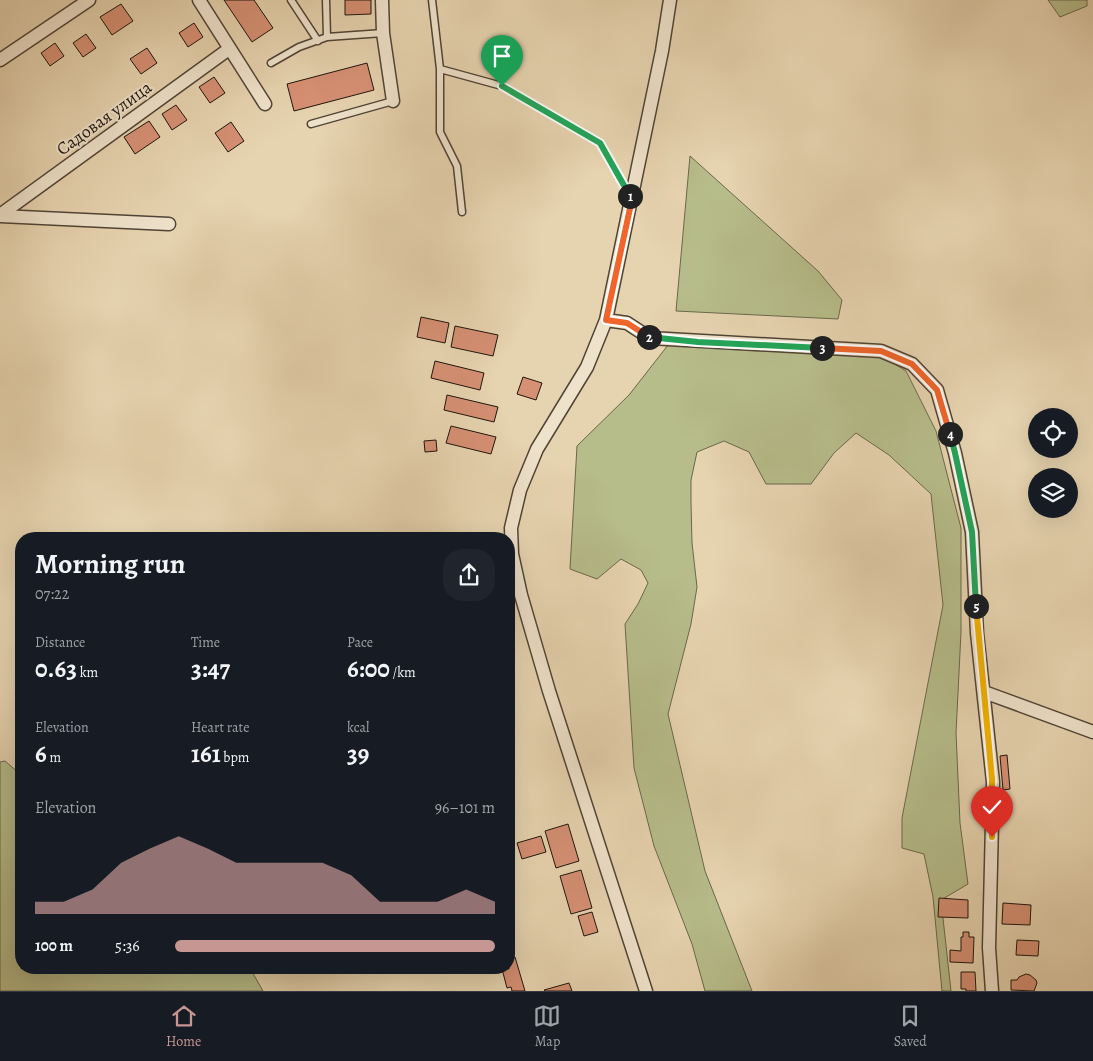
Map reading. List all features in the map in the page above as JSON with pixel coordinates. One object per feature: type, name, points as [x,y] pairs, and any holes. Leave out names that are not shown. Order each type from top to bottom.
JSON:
[{"type":"street","points":[[0,60],[90,0]]},
{"type":"street","points":[[199,0],[265,104]]},
{"type":"street","points":[[382,0],[383,33],[393,101]]},
{"type":"street","points":[[511,532],[520,490],[537,449],[587,367],[606,320],[662,51],[670,0]]},
{"type":"street","name":"Садовая улица","points":[[0,216],[229,49]]},
{"type":"street","points":[[0,216],[169,224]]},
{"type":"street","points":[[606,320],[627,323],[650,338],[881,351],[912,364],[937,390],[955,453],[972,532],[977,633],[993,782],[989,948],[992,991]]},
{"type":"street","points":[[515,568],[521,595],[549,690],[646,991]]},
{"type":"street","points":[[984,692],[1093,732]]},
{"type":"lane","points":[[291,0],[318,41]]},
{"type":"lane","points":[[326,0],[327,37]]},
{"type":"lane","points":[[432,0],[440,69],[440,132],[457,166],[462,212]]},
{"type":"lane","points":[[271,63],[299,47],[327,37],[383,33]]},
{"type":"lane","points":[[440,69],[502,86],[600,143],[632,199]]},
{"type":"lane","points":[[311,124],[393,101]]},
{"type":"green space","points":[[1048,0],[1087,0],[1087,6],[1060,17]]},
{"type":"green space","points":[[690,156],[818,271],[842,300],[838,319],[676,311]]},
{"type":"green space","points":[[672,340],[875,352],[906,371],[936,431],[961,528],[961,632],[956,733],[960,823],[968,884],[941,900],[951,991],[942,991],[933,897],[924,854],[902,848],[902,818],[943,605],[931,494],[889,455],[856,433],[834,453],[811,484],[766,484],[749,452],[724,441],[697,452],[691,480],[691,502],[692,543],[697,587],[691,624],[668,714],[705,871],[752,991],[705,991],[692,944],[654,846],[634,768],[625,624],[638,604],[648,583],[641,570],[621,559],[597,579],[570,569],[577,446],[629,395]]},
{"type":"green space","points":[[5,761],[15,770],[15,974],[253,974],[263,991],[0,991],[0,762]]},
{"type":"building","points":[[224,0],[254,0],[273,28],[252,42]]},
{"type":"building","points":[[345,0],[371,0],[371,14],[345,15]]},
{"type":"building","points":[[121,4],[133,21],[112,35],[100,17]]},
{"type":"building","points":[[194,23],[203,37],[188,47],[179,33]]},
{"type":"building","points":[[86,34],[96,48],[83,57],[73,43]]},
{"type":"building","points":[[55,43],[64,56],[50,66],[41,53]]},
{"type":"building","points":[[147,48],[157,63],[141,74],[130,59]]},
{"type":"building","points":[[367,63],[374,90],[294,111],[287,84]]},
{"type":"building","points":[[214,77],[225,93],[210,103],[199,87]]},
{"type":"building","points":[[176,105],[187,120],[172,130],[162,114]]},
{"type":"building","points":[[149,121],[160,137],[135,154],[124,137]]},
{"type":"building","points":[[231,122],[244,141],[228,152],[215,133]]},
{"type":"building","points":[[421,317],[449,323],[445,343],[417,337]]},
{"type":"building","points":[[455,326],[498,335],[493,356],[451,347]]},
{"type":"building","points":[[435,361],[484,373],[480,390],[431,378]]},
{"type":"building","points":[[523,377],[542,383],[536,400],[517,394]]},
{"type":"building","points":[[447,395],[498,407],[494,422],[444,410]]},
{"type":"building","points":[[451,426],[496,437],[491,454],[446,443]]},
{"type":"building","points":[[436,440],[437,451],[425,452],[424,441]]},
{"type":"building","points":[[1007,755],[1010,789],[1003,790],[1000,756]]},
{"type":"building","points":[[568,824],[579,861],[556,868],[545,831]]},
{"type":"building","points":[[541,836],[546,852],[522,859],[517,843]]},
{"type":"building","points":[[581,870],[592,908],[571,914],[560,876]]},
{"type":"building","points":[[939,898],[968,900],[968,918],[938,917]]},
{"type":"building","points":[[1003,903],[1031,905],[1030,925],[1002,924]]},
{"type":"building","points":[[592,912],[598,932],[584,936],[578,916]]},
{"type":"building","points":[[963,932],[969,932],[969,937],[974,937],[973,963],[950,962],[950,950],[961,951]]},
{"type":"building","points":[[1017,940],[1039,941],[1038,956],[1016,955]]},
{"type":"building","points":[[515,957],[525,991],[512,991],[511,987],[507,988],[503,974],[515,974]]},
{"type":"building","points":[[961,972],[975,972],[976,991],[961,989]]},
{"type":"building","points":[[1026,974],[1036,980],[1037,983],[1034,991],[1011,990],[1011,980],[1017,980]]},
{"type":"building","points":[[569,983],[572,991],[544,990]]},
{"type":"route","points":[[502,86],[600,143],[632,199],[606,320],[627,323],[650,338],[881,351],[912,364],[937,390],[955,453],[972,532],[977,633],[993,782],[992,837]]}]
